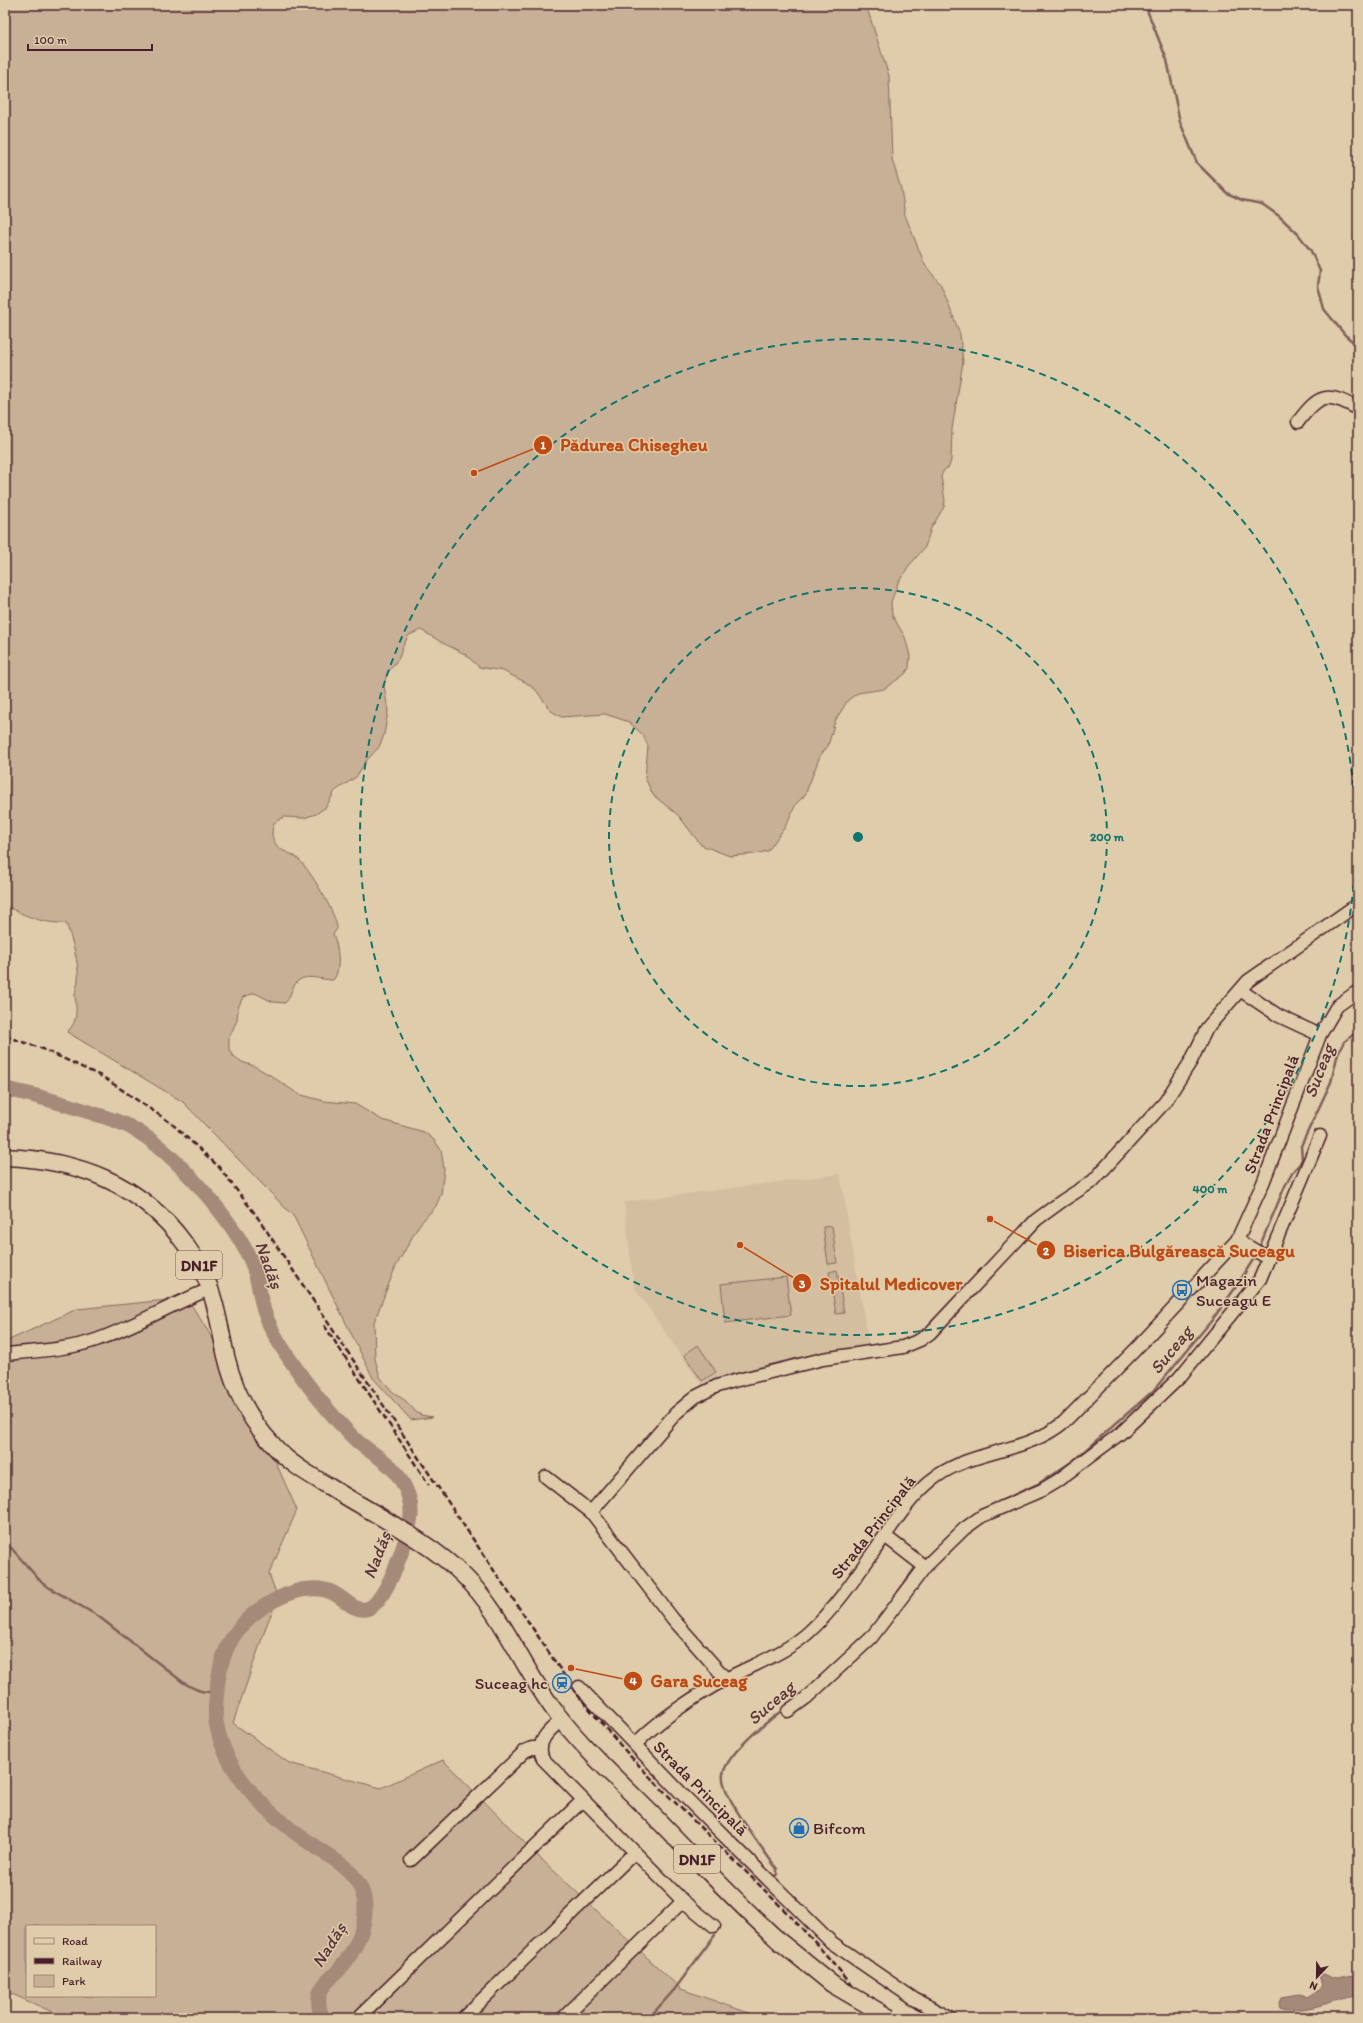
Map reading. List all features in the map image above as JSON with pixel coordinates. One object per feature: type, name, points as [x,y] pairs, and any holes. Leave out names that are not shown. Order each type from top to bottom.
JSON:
[{"type":"main road","name":"DN1F","points":[[5,1157],[40,1160],[73,1166],[105,1178],[128,1191],[157,1213],[179,1236],[196,1261],[210,1289],[233,1380],[248,1411],[262,1433],[284,1456],[312,1477],[434,1551],[460,1572],[481,1594],[506,1631],[532,1679],[562,1720],[627,1788],[778,1941],[832,1984],[890,2018]]},
{"type":"street","points":[[1298,422],[1312,404],[1321,399],[1338,399],[1358,409]]},
{"type":"street","points":[[591,1512],[676,1413],[695,1397],[717,1386],[823,1359],[903,1347],[920,1340],[930,1333],[1036,1220],[1062,1201],[1083,1189],[1098,1175],[1164,1102],[1191,1062],[1207,1028],[1240,990],[1258,972],[1292,951],[1358,904]]},
{"type":"street","points":[[1240,990],[1279,1016],[1320,1034]]},
{"type":"street","name":"Strada Principală","points":[[950,2018],[914,2000],[831,1942],[682,1794],[635,1745],[648,1732],[726,1679],[782,1650],[795,1642],[818,1623],[916,1494],[943,1472],[977,1457],[1031,1441],[1051,1432],[1064,1422],[1240,1242],[1320,1034],[1338,1006],[1358,991]]},
{"type":"street","points":[[788,1711],[806,1698],[870,1638],[922,1564],[982,1516],[1042,1490],[1057,1481],[1136,1420],[1179,1378],[1260,1279],[1320,1136]]},
{"type":"street","points":[[1240,1242],[1268,1258]]},
{"type":"street","points":[[5,1354],[61,1348],[94,1340],[121,1330],[178,1302],[210,1289]]},
{"type":"street","points":[[546,1477],[591,1512],[673,1619],[726,1679]]},
{"type":"street","points":[[884,1536],[922,1564]]},
{"type":"street","points":[[580,1687],[635,1745]]},
{"type":"street","points":[[562,1720],[546,1735],[540,1748],[543,1760],[683,1900],[714,1926]]},
{"type":"street","points":[[411,1860],[525,1751],[540,1748]]},
{"type":"street","points":[[361,2015],[583,1800]]},
{"type":"street","points":[[463,2018],[635,1852]]},
{"type":"street","points":[[563,2018],[683,1900]]},
{"type":"shaded area","points":[[840,1174],[870,1352],[706,1391],[634,1287],[624,1202]]},
{"type":"shaded area","points":[[1322,1974],[1334,1980],[1353,1976],[1358,1982],[1358,1993],[1343,2000],[1319,2007],[1295,2011],[1280,2009],[1279,2003],[1281,1998],[1297,1995],[1305,1997],[1322,1986],[1320,1977]]},
{"type":"green space","points":[[5,5],[866,5],[889,76],[892,159],[901,189],[905,215],[925,265],[941,285],[960,334],[963,362],[952,429],[951,460],[949,467],[944,470],[941,476],[945,501],[944,507],[931,528],[925,547],[908,567],[898,583],[891,602],[892,615],[905,637],[910,656],[909,668],[905,674],[884,689],[858,693],[848,700],[835,721],[828,746],[820,756],[805,795],[796,804],[785,827],[768,851],[755,854],[730,856],[701,845],[678,815],[653,795],[645,778],[648,746],[643,735],[629,722],[605,714],[561,717],[550,710],[536,690],[525,682],[503,671],[479,667],[465,654],[421,630],[409,635],[399,658],[387,673],[384,685],[388,711],[384,735],[379,747],[366,761],[356,777],[335,791],[326,807],[316,814],[304,818],[284,817],[274,823],[272,834],[276,845],[296,857],[308,870],[333,914],[337,929],[333,934],[338,951],[338,970],[333,980],[311,977],[297,981],[285,1003],[273,1002],[255,993],[243,997],[238,1008],[237,1020],[229,1038],[229,1049],[232,1055],[242,1062],[254,1066],[270,1075],[298,1094],[324,1101],[355,1104],[382,1120],[424,1132],[434,1140],[441,1150],[444,1169],[441,1194],[436,1206],[419,1225],[395,1268],[374,1322],[375,1359],[380,1377],[392,1391],[407,1402],[416,1412],[421,1415],[433,1417],[411,1420],[373,1378],[294,1217],[183,1102],[67,1032],[71,1028],[76,1015],[75,993],[78,982],[78,967],[75,951],[66,923],[42,921],[19,913],[5,905]]},
{"type":"green space","points":[[832,1226],[837,1263],[828,1264],[823,1227]]},
{"type":"green space","points":[[837,1270],[844,1313],[836,1314],[829,1272]]},
{"type":"green space","points":[[786,1277],[791,1315],[725,1323],[721,1284]]},
{"type":"green space","points":[[187,1298],[240,1382],[297,1510],[269,1574],[278,1598],[267,1624],[233,1723],[289,1763],[381,1788],[443,1760],[540,1858],[681,1989],[763,2018],[66,2018],[5,1991],[5,1342],[77,1309]]},
{"type":"green space","points":[[698,1345],[716,1372],[702,1381],[684,1355]]},
{"type":"waterway","points":[[1145,5],[1167,60],[1180,122],[1197,163],[1227,193],[1242,200],[1262,204],[1279,216],[1298,234],[1311,251],[1320,271],[1318,286],[1324,309],[1345,335],[1358,346]]},
{"type":"waterway","name":"Suceag","points":[[1259,1248],[1285,1186],[1302,1159],[1301,1146],[1331,1082],[1338,1053],[1344,1042],[1358,1031]]},
{"type":"waterway","name":"Nadăș","points":[[5,1089],[50,1100],[122,1123],[162,1149],[180,1166],[214,1204],[229,1223],[241,1242],[255,1271],[267,1320],[293,1365],[317,1397],[358,1442],[391,1467],[402,1481],[408,1495],[411,1505],[411,1515],[402,1552],[389,1583],[374,1605],[366,1609],[356,1608],[331,1592],[325,1590],[313,1589],[286,1595],[261,1608],[241,1627],[233,1637],[228,1647],[223,1658],[219,1675],[215,1716],[221,1741],[239,1777],[266,1808],[282,1822],[348,1870],[362,1891],[365,1901],[364,1923],[351,1954],[320,1992],[319,2005],[323,2018]]},
{"type":"waterway","name":"Suceag","points":[[999,1502],[1038,1484],[1073,1461],[1153,1391],[1212,1320],[1236,1287],[1256,1255]]},
{"type":"waterway","points":[[5,1541],[43,1584],[98,1616],[192,1688],[208,1692],[217,1691]]},
{"type":"waterway","name":"Suceag","points":[[922,1560],[934,1551]]},
{"type":"waterway","name":"Suceag","points":[[898,1592],[917,1565]]},
{"type":"waterway","name":"Suceag","points":[[775,1876],[777,1874],[777,1869],[735,1808],[724,1783],[723,1774],[726,1765],[740,1747],[785,1708]]},
{"type":"waterway","name":"Suceag","points":[[649,2018],[674,1990],[715,1935]]},
{"type":"railway","points":[[5,1036],[43,1049],[103,1077],[171,1123],[218,1166],[256,1215],[576,1693],[633,1759],[821,1949],[877,2018]]},
{"type":"railway","points":[[324,1325],[429,1485]]},
{"type":"place","name":"Pădurea Chisegheu","points":[[474,473]]},
{"type":"place","name":"Biserica Bulgărească Suceagu","points":[[990,1219]]},
{"type":"place","name":"Spitalul Medicover","points":[[740,1245]]},
{"type":"place","name":"Magazin Suceagu E","points":[[1182,1290]]},
{"type":"place","name":"Gara Suceag","points":[[571,1668]]},
{"type":"place","name":"Suceag hc","points":[[562,1683]]},
{"type":"place","name":"Bifcom","points":[[799,1828]]}]
